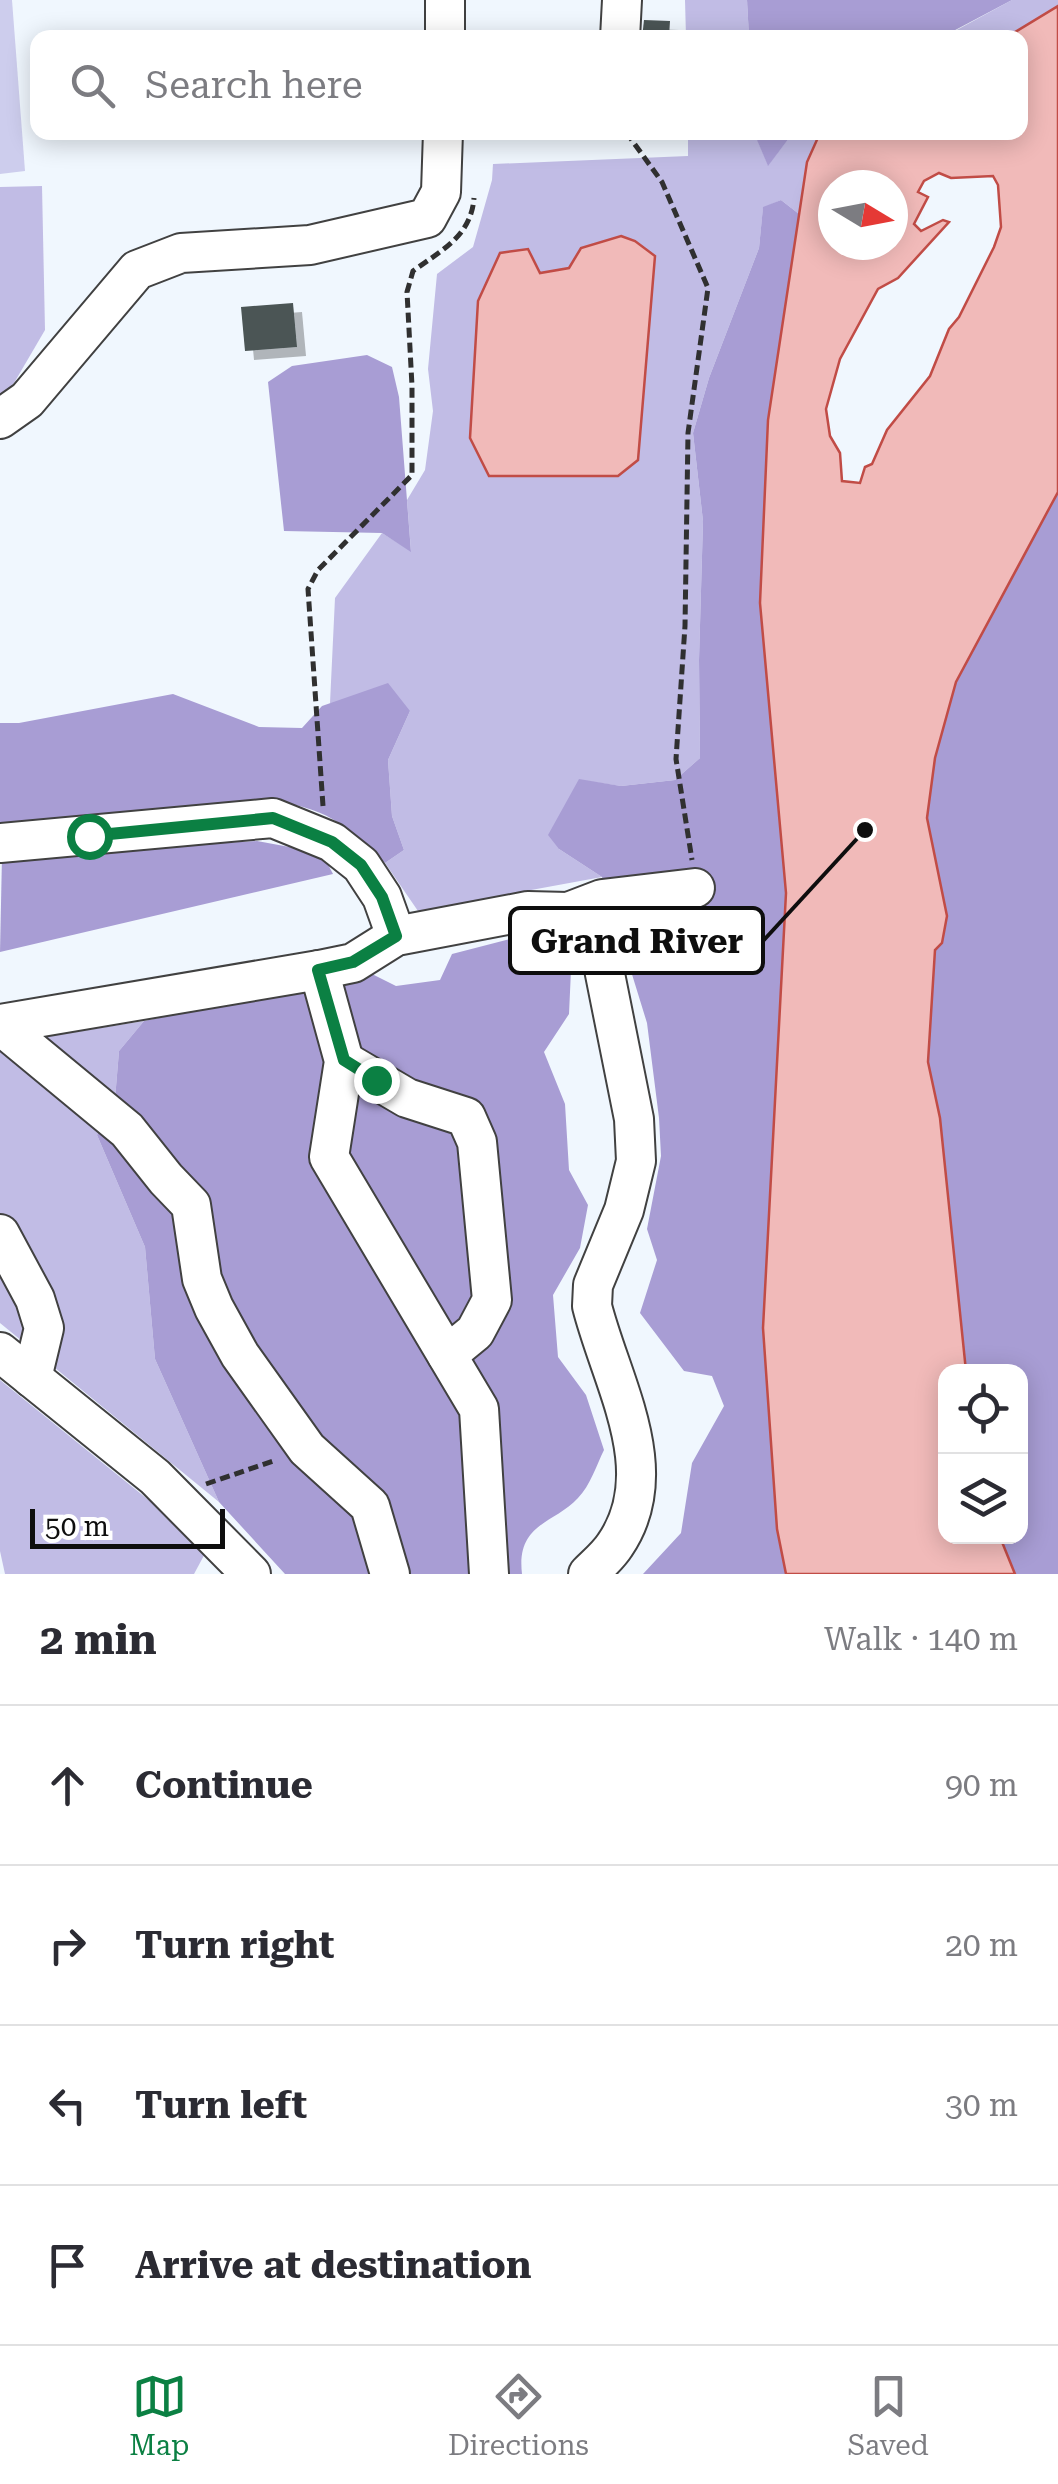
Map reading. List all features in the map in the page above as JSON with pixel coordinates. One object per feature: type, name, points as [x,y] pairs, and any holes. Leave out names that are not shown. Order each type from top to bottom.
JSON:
[{"type":"lane","points":[[445,0],[445,30]]},
{"type":"lane","points":[[620,30],[622,0]]},
{"type":"lane","points":[[0,419],[27,400],[137,270],[181,253],[310,245],[427,218],[441,192],[443,140]]},
{"type":"lane","points":[[0,843],[273,818],[326,839],[361,865],[382,897],[396,936]]},
{"type":"lane","points":[[0,1025],[318,970],[353,962],[396,936],[528,910],[568,912],[602,899],[695,888]]},
{"type":"lane","points":[[568,912],[593,942],[608,985],[634,1119],[636,1161],[624,1210],[593,1285],[592,1306],[632,1433],[637,1492],[614,1546],[588,1574]]},
{"type":"lane","points":[[318,970],[344,1060],[330,1157],[479,1410],[488,1574]]},
{"type":"lane","points":[[0,1025],[127,1130],[191,1205],[202,1279],[214,1308],[240,1356],[307,1449],[370,1506],[390,1574]]},
{"type":"lane","points":[[344,1060],[407,1098],[466,1117],[477,1142],[492,1300],[475,1332],[447,1356]]},
{"type":"lane","points":[[0,1234],[35,1299],[44,1328],[32,1378]]},
{"type":"lane","points":[[0,1352],[155,1477],[252,1574]]},
{"type":"path","points":[[632,140],[662,182],[708,288],[688,434],[685,626],[676,758],[695,888]]},
{"type":"path","points":[[326,839],[308,589],[318,570],[412,476],[407,292],[413,271],[459,238],[473,214],[474,197]]},
{"type":"path","points":[[173,1495],[307,1449]]},
{"type":"shaded area","points":[[0,0],[12,0],[25,171],[0,174]]},
{"type":"shaded area","points":[[685,0],[747,0],[749,30],[686,30]]},
{"type":"shaded area","points":[[747,0],[1012,0],[955,30],[749,30]]},
{"type":"shaded area","points":[[1012,0],[1058,0],[1058,6],[1019,30],[957,30]]},
{"type":"shaded area","points":[[1058,6],[1058,492],[956,682],[935,758],[927,818],[947,916],[942,943],[935,950],[928,1062],[940,1118],[965,1364],[938,1364],[938,1544],[1003,1544],[1015,1574],[786,1574],[777,1529],[763,1328],[786,893],[760,603],[768,420],[807,162],[817,140],[1028,140],[1028,30],[1019,30]],"holes":[[[939,173],[951,178],[993,176],[998,185],[1001,227],[994,247],[949,329],[930,376],[887,430],[860,483],[842,481],[840,453],[830,436],[826,409],[840,359],[878,289],[898,278],[949,222],[943,220],[921,231],[914,224],[928,197],[918,192],[924,181]]]},
{"type":"shaded area","points":[[688,140],[757,140],[768,165],[788,140],[817,140],[807,162],[799,214],[781,200],[763,208],[759,248],[709,378],[693,433],[703,521],[700,758],[675,780],[621,786],[579,780],[559,849],[602,877],[418,911],[385,863],[404,850],[392,816],[388,760],[410,711],[330,703],[335,598],[382,533],[411,551],[407,500],[425,470],[433,411],[428,369],[437,274],[473,247],[493,164],[688,156]],"holes":[[[621,236],[490,476],[470,438],[478,301],[540,273],[569,268],[581,248]]]},
{"type":"shaded area","points":[[757,140],[788,140],[768,166]]},
{"type":"shaded area","points":[[42,186],[45,330],[0,399],[0,187]]},
{"type":"shaded area","points":[[781,200],[799,214],[768,420],[786,893],[763,1327],[777,1529],[786,1574],[643,1574],[681,1533],[692,1463],[724,1406],[712,1376],[684,1371],[640,1313],[657,1260],[647,1229],[661,1156],[647,1023],[602,877],[559,849],[548,835],[579,779],[621,786],[675,780],[700,758],[703,521],[693,433],[709,378],[759,248],[763,207]]},
{"type":"shaded area","points":[[621,236],[655,256],[638,460],[618,476],[489,476],[470,438],[478,301],[500,253],[528,249],[540,273],[569,268],[581,248]]},
{"type":"shaded area","points":[[367,355],[392,367],[399,397],[411,552],[382,533],[284,531],[268,382],[292,366]]},
{"type":"shaded area","points":[[1058,492],[1058,1574],[1015,1574],[1003,1544],[1028,1544],[1028,1364],[965,1364],[940,1118],[928,1062],[935,949],[927,818],[935,758],[956,682]]},
{"type":"shaded area","points":[[388,683],[410,711],[388,760],[392,816],[404,850],[385,863],[333,819],[304,807],[267,800],[0,825],[0,723],[19,723],[173,694],[259,727],[302,728],[322,706]]},
{"type":"shaded area","points":[[257,841],[322,853],[333,874],[0,952],[2,856]]},
{"type":"shaded area","points":[[510,939],[552,945],[571,970],[569,1014],[544,1052],[565,1104],[569,1170],[588,1205],[580,1248],[553,1295],[558,1357],[586,1395],[604,1450],[578,1498],[531,1534],[522,1557],[522,1574],[285,1574],[219,1502],[155,1359],[145,1247],[97,1135],[115,1099],[119,1051],[144,1021],[372,974],[396,986],[440,980],[452,954]]},
{"type":"shaded area","points":[[144,1021],[119,1051],[115,1099],[97,1135],[145,1247],[155,1359],[219,1502],[0,1323],[0,1044]]},
{"type":"shaded area","points":[[0,1380],[208,1548],[194,1574],[5,1574],[0,1551]]},
{"type":"building","points":[[644,20],[670,21],[669,30],[643,30]]},
{"type":"building","points":[[293,303],[297,347],[245,351],[241,307]]},
{"type":"place","name":"Grand River","points":[[865,830]]},
{"type":"route","points":[[89,836],[273,818],[332,842],[361,865],[382,897],[396,936],[353,962],[318,970],[344,1060],[376,1080]]}]
